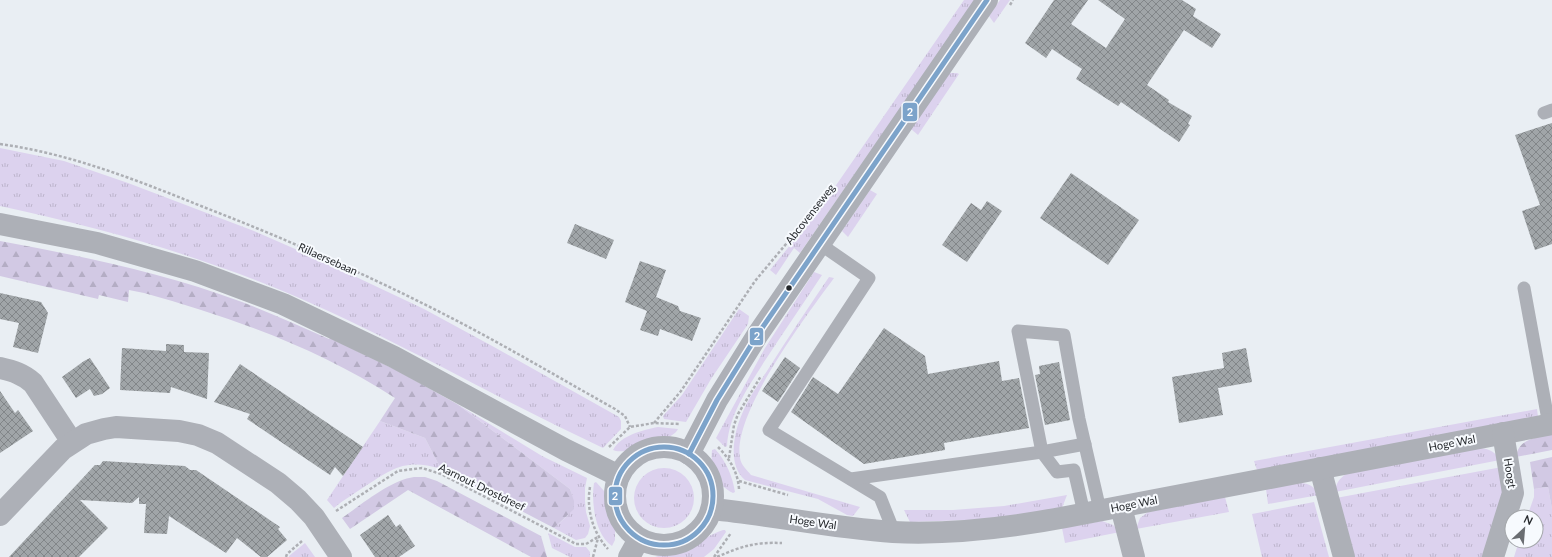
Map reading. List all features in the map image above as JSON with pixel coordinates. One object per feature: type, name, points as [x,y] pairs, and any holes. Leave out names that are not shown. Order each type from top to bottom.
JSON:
[{"type":"street","name":"Abcovenseweg","points":[[689,454],[733,373],[758,334],[987,0]]},
{"type":"street","points":[[0,224],[97,243],[195,272],[283,304],[394,357],[482,403],[566,450],[619,476]]},
{"type":"street","points":[[0,368],[26,376],[33,383],[72,442]]},
{"type":"street","name":"Hoge Wal","points":[[712,509],[745,512],[860,529],[894,532],[981,530],[1020,526],[1550,424]]},
{"type":"street","points":[[0,515],[58,454],[72,442],[86,434],[116,427],[179,431],[198,435],[221,446],[278,483],[298,500],[314,517],[341,557]]},
{"type":"street","name":"Hoogt","points":[[1493,557],[1514,493],[1503,433]]},
{"type":"street","points":[[658,448],[674,448],[689,454],[701,464],[710,478],[713,494],[712,509],[704,526],[691,538],[674,545],[656,545],[634,548],[617,511],[615,493],[619,476],[629,462],[647,451],[658,448]]},
{"type":"street","points":[[1320,468],[1344,557]]},
{"type":"street","points":[[1121,507],[1134,557]]},
{"type":"lane","points":[[820,244],[869,278],[770,430],[880,497],[894,532]]},
{"type":"lane","points":[[1524,288],[1550,424]]},
{"type":"lane","points":[[1018,331],[1064,335],[1084,444],[1092,512],[1074,470],[1058,472],[1042,452],[1018,331]]},
{"type":"lane","points":[[851,479],[1042,452],[1084,444]]},
{"type":"path","name":"Rillaersebaan","points":[[0,144],[63,157],[125,176],[254,226],[333,260],[426,305],[503,346],[616,409],[625,416],[630,427],[654,423]]},
{"type":"path","name":"Abcovenseweg","points":[[654,423],[681,391],[751,287],[809,217]]},
{"type":"path","points":[[728,458],[739,481]]},
{"type":"path","name":"Aarnout Drostdreef","points":[[286,557],[287,554],[341,508],[398,471],[422,468],[441,474],[576,544],[586,544],[598,537],[593,557]]},
{"type":"green space","points":[[964,0],[975,0],[800,253],[794,248],[776,275],[770,270],[821,207]]},
{"type":"green space","points":[[1000,0],[1010,0],[994,23],[989,16]]},
{"type":"green space","points":[[949,73],[959,74],[918,135],[911,129]]},
{"type":"green space","points":[[0,148],[64,161],[128,183],[254,231],[318,259],[424,309],[619,417],[621,421],[621,429],[603,448],[363,327],[277,289],[200,260],[160,247],[81,225],[0,206]]},
{"type":"green space","points":[[870,190],[877,194],[848,237],[842,231]]},
{"type":"green space","points":[[0,241],[92,259],[183,282],[242,302],[329,339],[330,338],[398,371],[457,404],[570,489],[574,501],[574,509],[554,528],[441,469],[425,438],[380,421],[395,398],[336,364],[273,336],[209,312],[144,293],[129,290],[128,302],[99,295],[98,299],[0,276]]},
{"type":"green space","points":[[814,272],[822,275],[764,362],[740,402],[731,423],[727,446],[725,447],[716,438],[765,348]]},
{"type":"green space","points":[[829,277],[834,278],[790,339],[759,391],[748,416],[741,439],[740,458],[743,465],[751,475],[860,507],[853,516],[847,515],[818,499],[745,480],[739,474],[734,457],[735,439],[739,421],[747,403],[782,347]]},
{"type":"green space","points":[[739,309],[749,316],[748,324],[711,379],[686,422],[664,419],[663,416],[682,395]]},
{"type":"green space","points":[[457,404],[542,456],[587,478],[585,501],[590,526],[588,534],[585,538],[576,540],[554,528],[570,512],[573,502],[570,489]]},
{"type":"green space","points":[[1537,409],[1538,417],[1257,470],[1254,461]]},
{"type":"green space","points":[[380,421],[425,438],[441,469],[418,464],[400,467],[383,475],[334,508],[327,500]]},
{"type":"green space","points":[[658,427],[678,429],[668,438],[648,446],[627,451],[613,450],[621,440],[633,434]]},
{"type":"green space","points":[[1552,434],[1552,450],[1516,457],[1520,446],[1524,442]]},
{"type":"green space","points":[[1481,448],[1492,451],[1500,460],[1335,492],[1338,482],[1346,474]]},
{"type":"green space","points":[[715,449],[725,463],[730,474],[735,492],[733,493],[727,490],[718,481],[715,475],[712,463],[712,450]]},
{"type":"green space","points":[[1552,457],[1552,509],[1548,487],[1534,489],[1530,462]]},
{"type":"green space","points":[[1502,467],[1505,487],[1485,557],[1351,557],[1336,498]]},
{"type":"green space","points":[[664,468],[681,473],[689,481],[694,498],[689,515],[681,523],[664,528],[647,523],[639,515],[634,498],[639,481],[647,473]]},
{"type":"green space","points":[[425,477],[437,481],[541,536],[547,557],[531,557],[408,490],[350,529],[342,518],[386,488],[405,479]]},
{"type":"green space","points":[[596,482],[605,492],[615,528],[615,540],[612,546],[606,541],[602,534],[596,518],[593,491],[594,483]]},
{"type":"green space","points":[[1300,483],[1311,486],[1319,495],[1268,504],[1266,489]]},
{"type":"green space","points":[[1548,487],[1552,509],[1552,557],[1514,557],[1516,549],[1544,549],[1544,509],[1530,509],[1534,497],[1534,489]]},
{"type":"green space","points":[[1067,495],[1062,508],[997,519],[910,522],[904,510],[953,510],[1004,506]]},
{"type":"green space","points":[[1225,497],[1229,512],[1136,529],[1140,518],[1148,512]]},
{"type":"green space","points":[[1314,502],[1329,557],[1262,557],[1252,514]]},
{"type":"green space","points":[[1102,521],[1113,525],[1120,532],[1065,543],[1062,528]]},
{"type":"green space","points":[[723,530],[726,532],[714,549],[704,557],[655,557],[685,550]]},
{"type":"green space","points":[[548,533],[575,547],[586,547],[590,552],[590,557],[570,557],[552,548]]},
{"type":"green space","points":[[305,543],[315,557],[289,557],[289,556]]},
{"type":"building","points":[[1054,0],[1088,0],[1071,24],[1106,48],[1125,19],[1098,0],[1182,0],[1196,9],[1193,16],[1221,34],[1212,48],[1184,30],[1147,85],[1169,100],[1168,102],[1192,116],[1188,124],[1190,125],[1179,142],[1121,102],[1118,106],[1076,79],[1082,69],[1052,49],[1046,58],[1025,43]]},
{"type":"building","points":[[1552,123],[1552,244],[1535,250],[1522,211],[1540,205],[1515,135]]},
{"type":"building","points":[[1071,173],[1139,220],[1108,265],[1040,218]]},
{"type":"building","points":[[987,201],[1002,211],[967,262],[942,245],[971,203],[981,210]]},
{"type":"building","points":[[575,224],[614,240],[606,259],[567,243]]},
{"type":"building","points":[[640,261],[666,270],[656,297],[678,306],[680,311],[701,318],[692,341],[660,329],[658,336],[640,330],[647,311],[625,302]]},
{"type":"building","points":[[0,293],[41,302],[48,313],[38,353],[13,347],[19,323],[0,319]]},
{"type":"building","points":[[884,328],[925,356],[928,374],[999,361],[1002,381],[1019,378],[1029,428],[944,443],[945,450],[864,464],[791,412],[813,377],[838,394]]},
{"type":"building","points":[[166,344],[184,345],[184,352],[209,353],[207,399],[171,387],[170,393],[120,390],[122,348],[166,351]]},
{"type":"building","points":[[1246,348],[1252,382],[1218,388],[1223,415],[1179,423],[1172,377],[1224,368],[1222,353]]},
{"type":"building","points":[[785,357],[800,368],[778,402],[762,391]]},
{"type":"building","points":[[90,358],[110,388],[102,394],[94,396],[90,389],[76,398],[62,377]]},
{"type":"building","points":[[1059,362],[1070,420],[1045,425],[1035,375],[1040,374],[1039,366]]},
{"type":"building","points":[[240,364],[363,447],[343,476],[335,467],[330,475],[247,419],[250,414],[214,402]]},
{"type":"building","points":[[0,391],[15,413],[18,410],[33,431],[0,453]]},
{"type":"building","points":[[103,461],[185,466],[190,470],[196,470],[280,527],[278,529],[287,540],[267,557],[261,557],[237,538],[226,553],[169,516],[167,534],[144,533],[146,504],[139,504],[139,497],[132,503],[80,500],[108,528],[79,557],[9,557],[95,465],[100,465]]},
{"type":"building","points":[[388,515],[396,527],[400,524],[415,546],[399,557],[375,557],[360,535]]},
{"type":"transit line","name":"2","points":[[689,454],[717,400],[758,334],[987,0]]},
{"type":"transit line","name":"2","points":[[664,447],[683,451],[698,462],[709,477],[713,496],[709,515],[698,530],[683,541],[664,545],[645,541],[630,530],[619,515],[615,496],[619,477],[630,462],[645,451],[664,447]]}]
